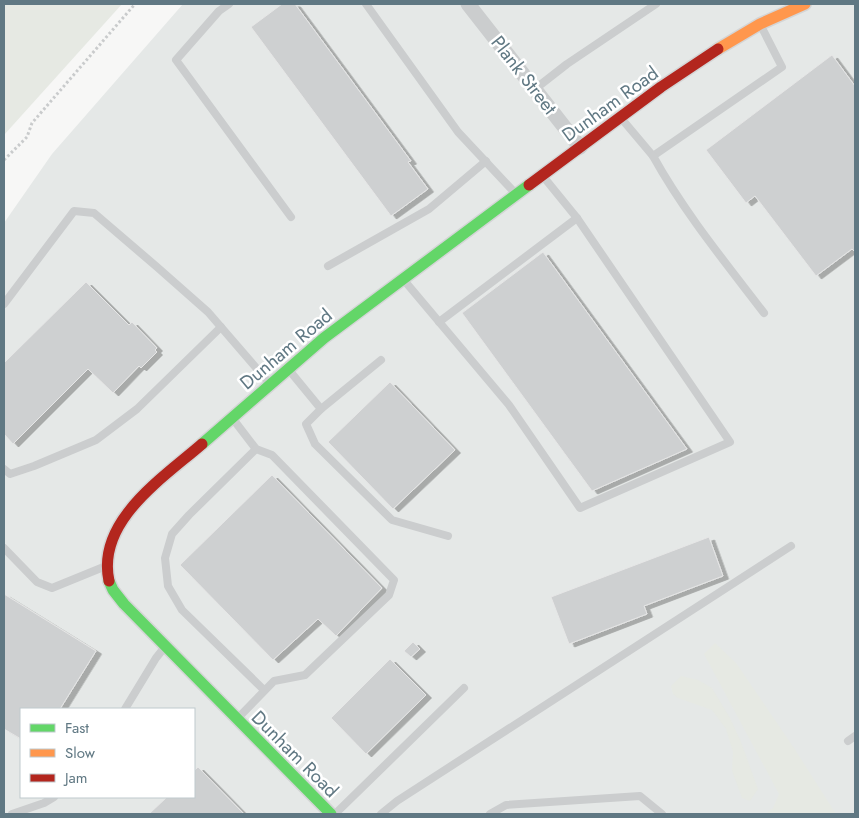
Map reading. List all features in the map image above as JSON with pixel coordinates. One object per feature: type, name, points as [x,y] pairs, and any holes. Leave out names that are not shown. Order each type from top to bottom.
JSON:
[{"type":"street","name":"Plank Street","points":[[468,4],[580,147]]},
{"type":"street","name":"Dunham Road","points":[[330,814],[124,604],[109,581],[107,565],[111,540],[122,518],[131,507],[232,417],[324,338],[516,194],[708,55],[760,24],[805,4]]},
{"type":"lane","points":[[229,4],[219,11],[176,60],[291,217]]},
{"type":"lane","points":[[366,4],[458,132],[516,194]]},
{"type":"lane","points":[[535,89],[567,64],[656,4]]},
{"type":"lane","points":[[653,156],[782,67],[760,24]]},
{"type":"lane","points":[[620,118],[653,156],[670,187],[714,249],[764,313]]},
{"type":"lane","points":[[328,266],[429,210],[486,161]]},
{"type":"lane","points":[[403,279],[509,405],[580,508],[730,442],[577,218],[542,175]]},
{"type":"lane","points":[[4,304],[74,211],[94,213],[208,312],[270,384]]},
{"type":"lane","points":[[439,322],[577,218]]},
{"type":"lane","points":[[4,469],[10,474],[96,440],[137,409],[221,327]]},
{"type":"lane","points":[[381,360],[321,409],[306,424],[315,444],[392,520],[448,536]]},
{"type":"lane","points":[[288,369],[321,409]]},
{"type":"lane","points":[[232,417],[256,449],[272,455],[394,580],[389,595],[305,675],[274,681],[237,719]]},
{"type":"lane","points":[[256,449],[172,534],[165,558],[168,586],[182,610],[264,690]]},
{"type":"lane","points":[[381,814],[397,801],[792,546]]},
{"type":"lane","points":[[4,548],[37,582],[52,588],[107,565]]},
{"type":"lane","points":[[126,708],[165,646]]},
{"type":"lane","points":[[335,814],[464,688]]},
{"type":"lane","points":[[490,814],[506,805],[640,796],[662,814]]},
{"type":"lane","points":[[12,814],[44,803],[52,798]]},
{"type":"path","points":[[4,160],[27,138],[32,123],[135,4]]},
{"type":"shaded area","points":[[4,4],[122,4],[4,135]]},
{"type":"shaded area","points":[[183,4],[855,4],[855,814],[4,814],[4,223],[52,154]]},
{"type":"shaded area","points":[[715,643],[736,663],[836,814],[766,814],[773,808],[779,794],[704,654]]},
{"type":"shaded area","points":[[681,676],[698,680],[712,688],[730,718],[758,789],[750,801],[742,798],[732,771],[733,752],[726,729],[712,710],[678,698],[673,694],[671,686]]},
{"type":"building","points":[[282,4],[295,4],[411,161],[408,162],[428,189],[391,216],[251,27]]},
{"type":"building","points":[[832,55],[855,86],[855,252],[852,249],[816,276],[755,196],[746,203],[706,150]]},
{"type":"building","points":[[543,252],[687,449],[592,491],[462,313]]},
{"type":"building","points":[[86,282],[129,325],[132,322],[157,348],[155,350],[157,352],[141,368],[139,366],[113,393],[88,369],[13,444],[4,434],[4,363]]},
{"type":"building","points":[[390,382],[455,450],[393,509],[328,442]]},
{"type":"building","points":[[272,475],[382,588],[336,636],[318,619],[273,660],[180,565]]},
{"type":"building","points":[[709,537],[723,576],[644,606],[647,614],[569,644],[551,597]]},
{"type":"building","points":[[4,594],[96,651],[61,708],[20,708],[20,738],[4,729]]},
{"type":"building","points":[[413,642],[420,649],[411,657],[404,651]]},
{"type":"building","points":[[390,659],[426,695],[366,754],[331,718]]},
{"type":"building","points":[[198,767],[244,814],[149,814],[166,798],[195,798],[195,770]]},
{"type":"traffic: fast","points":[[202,444],[324,338],[529,185]]},
{"type":"traffic: fast","points":[[109,581],[113,590],[124,604],[331,814]]},
{"type":"traffic: slow","points":[[718,49],[760,24],[805,4]]},
{"type":"traffic: jam","points":[[529,185],[661,87],[718,49]]},
{"type":"traffic: jam","points":[[109,581],[108,559],[113,539],[122,520],[152,486],[202,444]]}]
